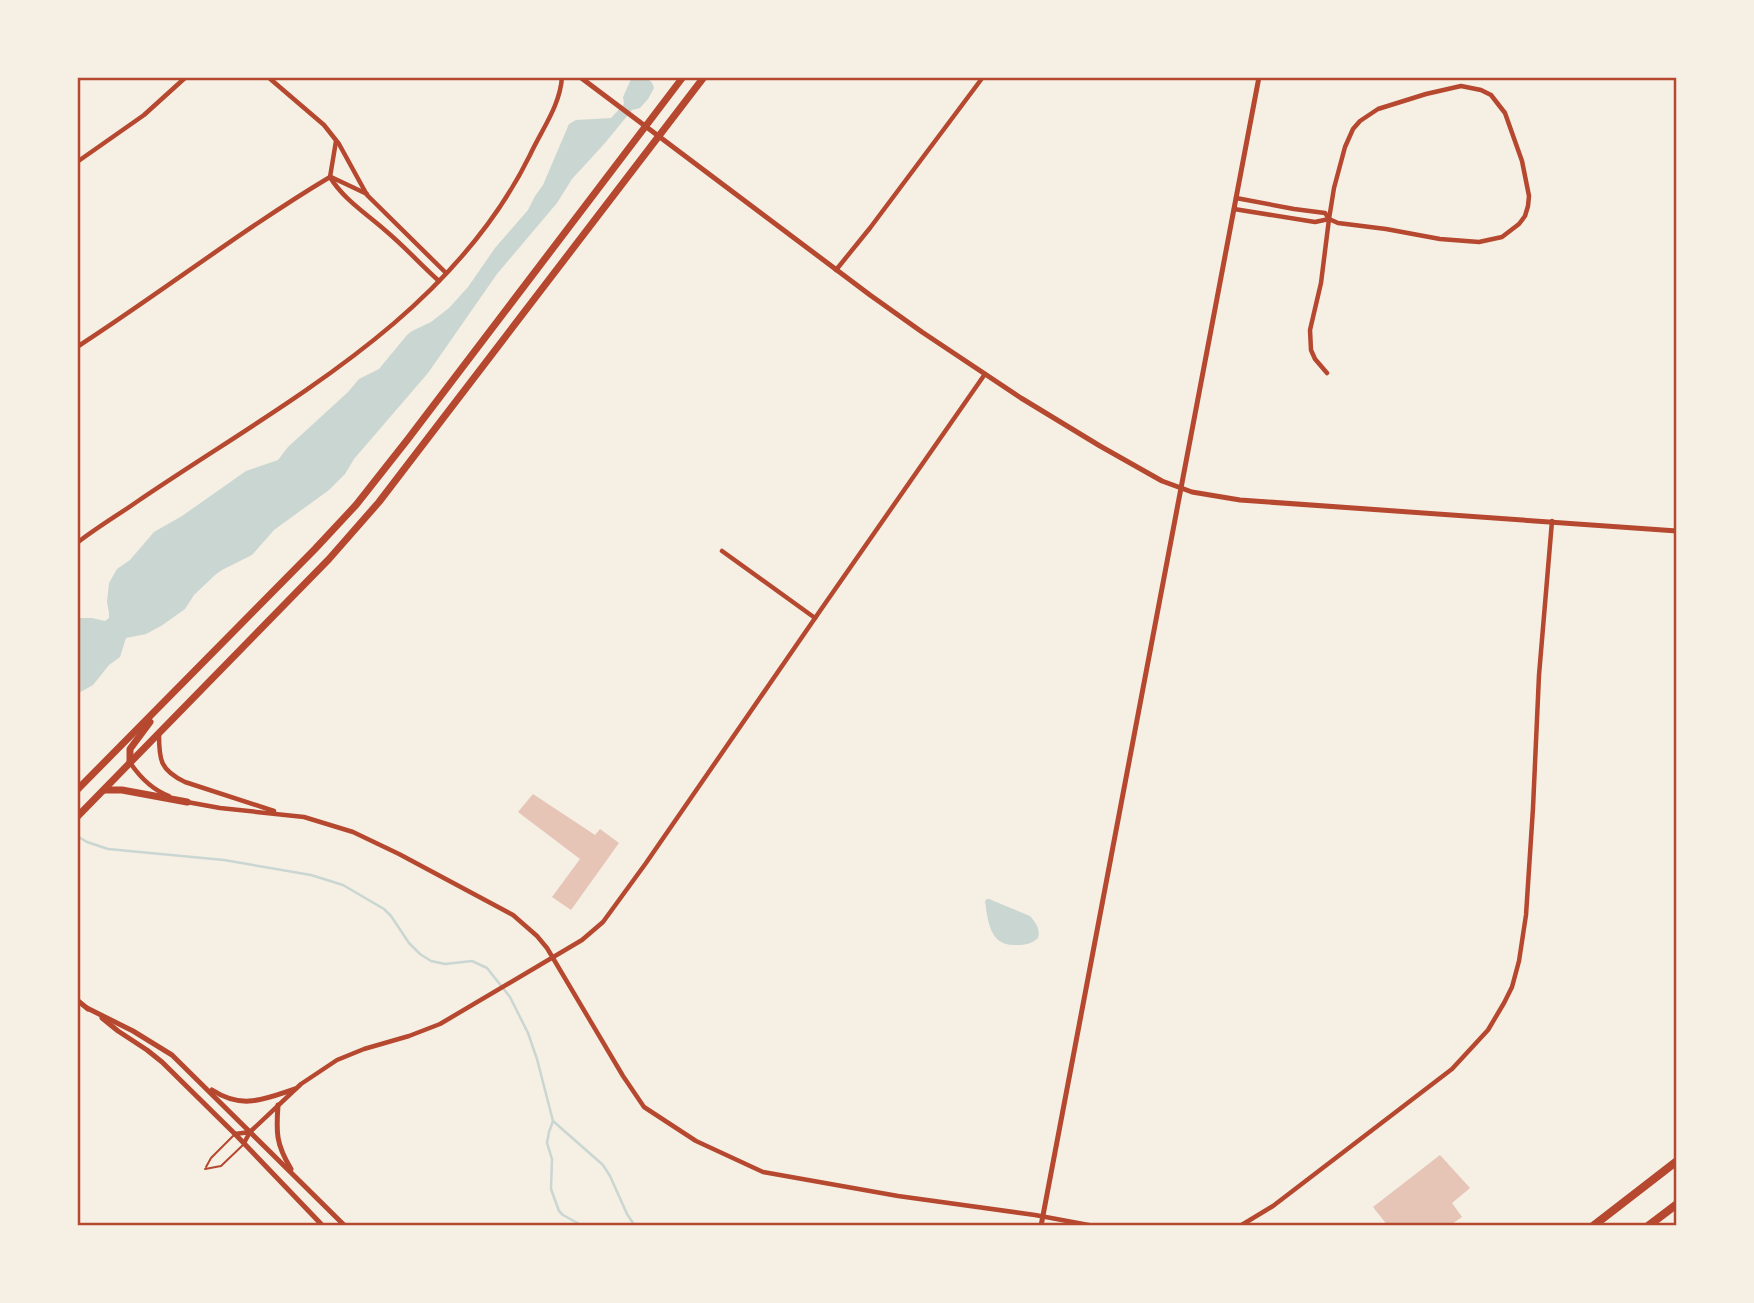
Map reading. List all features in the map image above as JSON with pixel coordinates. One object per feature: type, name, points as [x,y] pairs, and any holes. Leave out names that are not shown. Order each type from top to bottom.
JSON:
[{"type":"highway","points":[[77,790],[316,549],[355,505],[683,77]]},
{"type":"highway","points":[[77,817],[329,559],[379,502],[704,77]]},
{"type":"highway","points":[[130,763],[129,755],[133,744],[167,699]]},
{"type":"highway","points":[[103,790],[122,790],[187,802]]},
{"type":"highway","points":[[1592,1226],[1677,1161]]},
{"type":"highway","points":[[1648,1226],[1677,1204]]},
{"type":"street","points":[[77,162],[144,116],[186,77]]},
{"type":"street","points":[[268,77],[324,125],[336,140],[367,195],[446,273]]},
{"type":"street","points":[[77,543],[329,375],[409,310],[479,236],[508,195],[552,114],[562,77]]},
{"type":"street","points":[[580,77],[909,323],[1100,446],[1181,489],[1265,502],[1677,531]]},
{"type":"street","points":[[836,270],[984,77]]},
{"type":"street","points":[[1041,1226],[1259,77]]},
{"type":"street","points":[[1236,198],[1325,213],[1329,219],[1338,223],[1440,239],[1467,242],[1502,237],[1525,216],[1529,196],[1525,173],[1505,113],[1491,95],[1461,86],[1426,94],[1368,114],[1348,137],[1334,188],[1329,219],[1321,283],[1312,318],[1310,341],[1315,359],[1327,373]]},
{"type":"street","points":[[336,140],[330,177],[347,198],[439,281]]},
{"type":"street","points":[[330,177],[367,195]]},
{"type":"street","points":[[77,347],[280,208],[330,177]]},
{"type":"street","points":[[1234,208],[1315,222],[1329,219]]},
{"type":"street","points":[[244,1143],[250,1132],[313,1075],[342,1058],[453,1018],[582,940],[603,922],[985,374]]},
{"type":"street","points":[[1240,1226],[1273,1206],[1452,1069],[1483,1037],[1504,1003],[1517,968],[1526,915],[1534,808],[1539,675],[1552,522]]},
{"type":"street","points":[[722,551],[815,618]]},
{"type":"street","points":[[159,734],[160,758],[172,775],[193,785],[282,814],[338,826],[368,838],[513,915],[537,936],[553,958],[643,1107],[696,1141],[763,1172],[1094,1226]]},
{"type":"street","points":[[130,763],[156,790],[187,802],[282,814]]},
{"type":"street","points":[[77,1000],[162,1062],[323,1226]]},
{"type":"street","points":[[87,1008],[133,1031],[172,1055],[345,1226]]},
{"type":"street","points":[[201,1084],[235,1101],[249,1102],[295,1089]]},
{"type":"street","points":[[278,1105],[278,1143],[294,1175]]},
{"type":"street","points":[[235,1134],[250,1132]]},
{"type":"lane","points":[[235,1134],[211,1158],[205,1169],[221,1167],[244,1143]]},
{"type":"shaded area","points":[[632,77],[651,81],[654,88],[648,99],[640,108],[632,110],[572,179],[557,203],[497,274],[428,373],[354,459],[345,474],[329,490],[274,530],[252,555],[215,575],[194,595],[185,609],[146,634],[126,638],[120,657],[109,665],[93,685],[77,694],[77,618],[105,621],[109,618],[109,583],[117,569],[130,560],[154,532],[182,516],[246,471],[278,460],[288,447],[359,379],[379,369],[407,335],[449,308],[528,210],[543,185],[569,124],[576,120],[611,118],[624,104],[623,97]]},
{"type":"shaded area","points":[[987,899],[1030,916],[1036,923],[1038,938],[1023,945],[1001,942],[989,925],[985,901]]},
{"type":"building","points":[[533,794],[595,835],[600,829],[619,843],[571,910],[552,897],[580,859],[518,812]]},
{"type":"building","points":[[1440,1155],[1470,1188],[1452,1203],[1462,1217],[1449,1226],[1388,1226],[1373,1207]]},
{"type":"waterway","points":[[77,836],[108,849],[224,860],[311,875],[343,885],[384,909],[409,943],[431,961],[445,964],[472,961],[487,968],[510,997],[528,1033],[553,1121],[603,1165],[635,1226]]},
{"type":"waterway","points":[[553,1121],[547,1143],[552,1159],[551,1189],[559,1211],[583,1226]]}]
